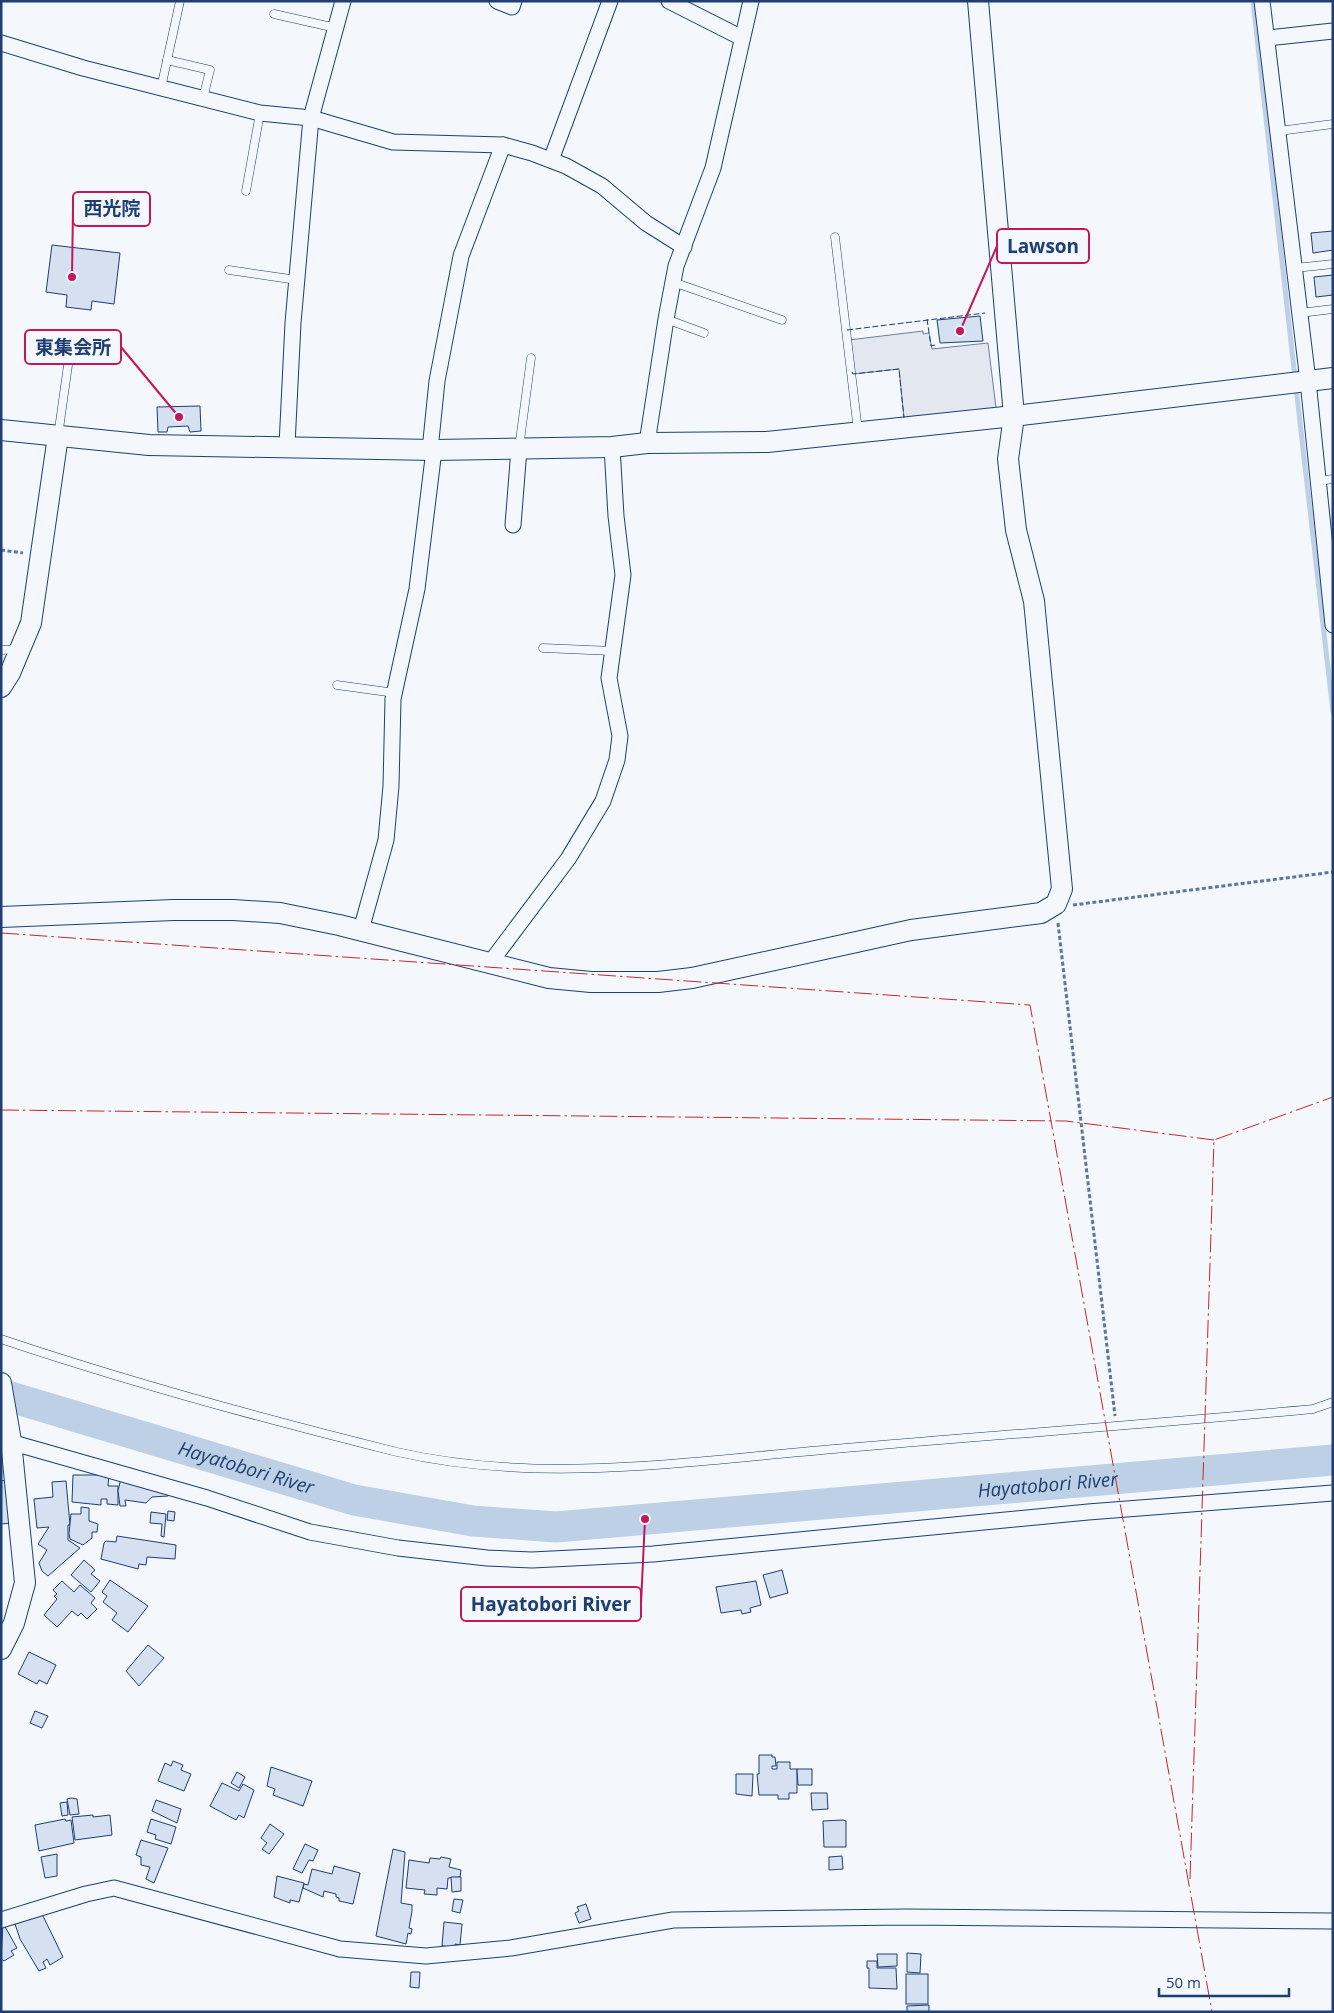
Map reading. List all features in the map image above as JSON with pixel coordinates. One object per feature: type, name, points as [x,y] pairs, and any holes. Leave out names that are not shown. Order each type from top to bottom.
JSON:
[{"type":"street","points":[[287,446],[297,280],[311,118],[343,1]]},
{"type":"street","points":[[498,1],[512,7],[514,1]]},
{"type":"street","points":[[552,160],[610,1]]},
{"type":"street","points":[[669,1],[742,38]]},
{"type":"street","points":[[647,443],[673,282],[713,168],[751,1]]},
{"type":"street","points":[[1,917],[234,910],[280,913],[361,930],[558,978],[591,982],[658,982],[730,971],[788,956],[911,930],[1041,913],[1056,904],[1062,889],[1034,601],[1016,530],[1008,459],[1014,416],[978,1]]},
{"type":"street","points":[[1262,1],[1308,381],[1325,480],[1333,625]]},
{"type":"street","points":[[1267,38],[1333,31]]},
{"type":"street","points":[[1,43],[83,68],[161,88],[260,112],[311,118],[393,142],[503,145],[552,160],[602,186],[646,222],[684,247]]},
{"type":"street","points":[[361,930],[386,840],[391,786],[395,693],[417,589],[432,450],[436,381],[461,256],[503,145]]},
{"type":"street","points":[[1,430],[149,444],[432,450],[612,447],[647,443],[767,442],[1014,416],[1333,378]]},
{"type":"street","points":[[1,687],[10,673],[11,649],[31,623],[58,436]]},
{"type":"street","points":[[490,962],[568,859],[602,801],[617,760],[620,736],[609,678],[623,575],[616,516],[612,447]]},
{"type":"street","points":[[514,525],[519,449]]},
{"type":"street","points":[[1,1383],[6,1440],[25,1583],[14,1623],[1,1649]]},
{"type":"street","points":[[6,1440],[207,1498],[310,1532],[398,1548],[496,1558],[583,1559],[652,1554],[1088,1512],[1333,1493]]},
{"type":"street","points":[[1,1920],[86,1894],[114,1888],[340,1949],[426,1956],[511,1948],[673,1920],[906,1917],[1333,1921]]},
{"type":"lane","points":[[161,88],[180,1]]},
{"type":"lane","points":[[274,14],[336,28]]},
{"type":"lane","points":[[167,60],[210,70],[204,98]]},
{"type":"lane","points":[[246,191],[260,112]]},
{"type":"lane","points":[[1279,131],[1333,124]]},
{"type":"lane","points":[[835,237],[858,431]]},
{"type":"lane","points":[[1295,268],[1333,264]]},
{"type":"lane","points":[[229,270],[297,280]]},
{"type":"lane","points":[[673,282],[782,320]]},
{"type":"lane","points":[[1300,313],[1333,309]]},
{"type":"lane","points":[[666,319],[704,333]]},
{"type":"lane","points":[[58,436],[71,344]]},
{"type":"lane","points":[[519,449],[531,358]]},
{"type":"lane","points":[[543,648],[613,651]]},
{"type":"lane","points":[[338,685],[395,693]]},
{"type":"lane","points":[[1,1339],[84,1367],[191,1398],[426,1459],[521,1467],[603,1468],[681,1465],[966,1438],[1116,1428],[1312,1409],[1333,1402]]},
{"type":"path","points":[[1116,1428],[1056,904],[1079,906],[1333,872]]},
{"type":"shaded area","points":[[923,331],[923,334],[929,333],[932,349],[988,343],[996,408],[904,418],[899,369],[853,374],[849,340]]},
{"type":"building","points":[[1333,231],[1333,250],[1313,253],[1311,233]]},
{"type":"building","points":[[52,245],[120,253],[114,304],[92,301],[91,310],[66,307],[67,295],[46,292]]},
{"type":"building","points":[[1333,275],[1333,295],[1316,297],[1314,277]]},
{"type":"building","points":[[980,316],[983,341],[940,343],[937,320]]},
{"type":"building","points":[[200,406],[201,431],[190,432],[188,426],[168,427],[167,432],[158,432],[157,407]]},
{"type":"building","points":[[73,1475],[109,1475],[108,1486],[118,1486],[118,1505],[107,1504],[107,1499],[101,1499],[101,1505],[72,1502]]},
{"type":"building","points":[[121,1478],[168,1491],[168,1496],[152,1497],[146,1503],[125,1500],[126,1506],[120,1506],[118,1491]]},
{"type":"building","points":[[1,1480],[8,1482],[12,1523],[1,1524]]},
{"type":"building","points":[[66,1481],[70,1525],[68,1525],[68,1540],[80,1548],[48,1576],[42,1571],[39,1563],[47,1550],[38,1544],[49,1527],[37,1528],[34,1499],[53,1497],[52,1482]]},
{"type":"building","points":[[81,1507],[89,1508],[89,1521],[98,1524],[97,1532],[92,1532],[92,1538],[83,1545],[70,1539],[69,1534],[71,1514],[81,1514]]},
{"type":"building","points":[[168,1511],[175,1512],[174,1521],[167,1520]]},
{"type":"building","points":[[151,1512],[166,1514],[164,1537],[161,1536],[162,1524],[150,1523]]},
{"type":"building","points":[[117,1536],[176,1545],[175,1559],[147,1557],[146,1565],[139,1564],[138,1569],[101,1559],[104,1543],[106,1541],[116,1542]]},
{"type":"building","points":[[84,1560],[95,1570],[91,1574],[100,1581],[91,1592],[71,1575]]},
{"type":"building","points":[[782,1570],[788,1593],[770,1598],[763,1575]]},
{"type":"building","points":[[110,1580],[148,1606],[128,1632],[112,1620],[117,1613],[103,1602],[107,1596],[102,1592]]},
{"type":"building","points":[[62,1581],[74,1592],[80,1585],[95,1598],[91,1603],[97,1609],[87,1619],[81,1613],[78,1616],[72,1611],[57,1627],[44,1615],[57,1599],[54,1596],[57,1594],[53,1590]]},
{"type":"building","points":[[756,1581],[761,1605],[750,1608],[751,1612],[742,1614],[741,1610],[721,1613],[716,1587]]},
{"type":"building","points":[[148,1645],[164,1658],[139,1686],[126,1671]]},
{"type":"building","points":[[29,1652],[56,1665],[47,1684],[39,1680],[37,1684],[18,1674]]},
{"type":"building","points":[[35,1711],[48,1716],[42,1728],[30,1723]]},
{"type":"building","points":[[759,1755],[772,1755],[772,1757],[775,1757],[776,1766],[772,1766],[772,1769],[777,1769],[777,1762],[790,1762],[790,1769],[797,1769],[797,1793],[789,1793],[789,1799],[778,1799],[778,1795],[759,1795],[757,1774],[759,1774]]},
{"type":"building","points":[[173,1761],[183,1765],[181,1770],[191,1774],[184,1791],[158,1781],[165,1763],[171,1766]]},
{"type":"building","points":[[271,1767],[312,1781],[303,1806],[273,1795],[275,1789],[267,1786]]},
{"type":"building","points":[[797,1769],[812,1769],[812,1785],[798,1785]]},
{"type":"building","points":[[237,1772],[245,1777],[239,1788],[231,1783]]},
{"type":"building","points":[[736,1774],[753,1774],[752,1796],[736,1794]]},
{"type":"building","points":[[222,1783],[239,1791],[243,1784],[254,1790],[244,1818],[239,1815],[236,1820],[210,1806]]},
{"type":"building","points":[[811,1793],[827,1793],[828,1809],[812,1810]]},
{"type":"building","points":[[67,1799],[77,1799],[79,1814],[70,1815]]},
{"type":"building","points":[[156,1800],[181,1809],[177,1823],[152,1811]]},
{"type":"building","points":[[67,1802],[68,1815],[62,1816],[60,1803]]},
{"type":"building","points":[[93,1815],[93,1817],[110,1815],[112,1835],[75,1840],[72,1817]]},
{"type":"building","points":[[65,1819],[66,1821],[71,1820],[74,1843],[39,1851],[35,1825]]},
{"type":"building","points":[[151,1819],[176,1827],[171,1844],[155,1839],[156,1835],[147,1832]]},
{"type":"building","points":[[823,1821],[846,1821],[846,1847],[824,1847]]},
{"type":"building","points":[[270,1824],[284,1834],[269,1854],[262,1849],[267,1843],[261,1838]]},
{"type":"building","points":[[141,1840],[168,1848],[154,1883],[146,1879],[150,1867],[141,1865],[141,1857],[136,1855]]},
{"type":"building","points":[[305,1844],[318,1850],[313,1861],[309,1860],[302,1873],[293,1869]]},
{"type":"building","points":[[393,1849],[405,1852],[401,1903],[412,1905],[409,1928],[412,1929],[411,1934],[408,1933],[406,1944],[376,1936]]},
{"type":"building","points":[[57,1854],[57,1876],[45,1878],[41,1857]]},
{"type":"building","points":[[842,1856],[843,1869],[829,1870],[829,1857]]},
{"type":"building","points":[[441,1857],[451,1859],[449,1867],[461,1870],[460,1877],[448,1878],[447,1889],[437,1888],[437,1895],[424,1894],[425,1890],[406,1888],[409,1860],[429,1863],[430,1858],[440,1859]]},
{"type":"building","points":[[334,1866],[360,1873],[353,1904],[339,1901],[336,1894],[324,1891],[323,1897],[303,1888],[304,1884],[308,1885],[312,1869],[332,1874]]},
{"type":"building","points":[[277,1876],[304,1883],[299,1902],[290,1900],[290,1903],[274,1897]]},
{"type":"building","points":[[451,1877],[461,1877],[461,1891],[452,1892]]},
{"type":"building","points":[[454,1899],[463,1900],[460,1913],[452,1911]]},
{"type":"building","points":[[586,1904],[591,1919],[579,1923],[575,1913],[579,1911],[577,1907]]},
{"type":"building","points":[[42,1914],[63,1957],[50,1965],[47,1959],[43,1962],[46,1968],[39,1971],[20,1939],[12,1915]]},
{"type":"building","points":[[444,1922],[462,1924],[460,1945],[455,1944],[455,1947],[442,1946]]},
{"type":"building","points":[[3,1923],[17,1948],[11,1951],[14,1955],[4,1961],[1,1959]]},
{"type":"building","points":[[907,1953],[921,1954],[920,1973],[907,1972]]},
{"type":"building","points":[[877,1954],[897,1954],[897,1966],[878,1967]]},
{"type":"building","points":[[867,1961],[877,1961],[877,1968],[896,1968],[897,1989],[869,1988]]},
{"type":"building","points":[[411,1972],[420,1972],[419,1988],[410,1987]]},
{"type":"building","points":[[906,1974],[928,1974],[928,2004],[906,2004]]},
{"type":"building","points":[[929,2005],[929,2012],[907,2012],[907,2006]]},
{"type":"waterway","points":[[1253,1],[1295,378]]},
{"type":"waterway","points":[[1296,387],[1333,712]]},
{"type":"waterway","name":"Hayatobori River","points":[[1,1394],[354,1500],[473,1521],[556,1527],[1333,1460]]},
{"type":"fence","points":[[847,330],[985,313]]},
{"type":"fence","points":[[927,319],[931,346],[935,345]]},
{"type":"fence","points":[[852,372],[853,374],[899,369],[904,418]]},
{"type":"power","points":[[1,933],[1030,1005],[1212,2012]]},
{"type":"power","points":[[1190,1879],[1214,1140],[1333,1097]]},
{"type":"power","points":[[1,1110],[1066,1121],[1214,1140]]},
{"type":"place","name":"西光院","points":[[72,277]]},
{"type":"place","name":"Lawson","points":[[960,331]]},
{"type":"place","name":"東集会所","points":[[179,417]]},
{"type":"place","name":"Hayatobori River","points":[[645,1519]]}]
